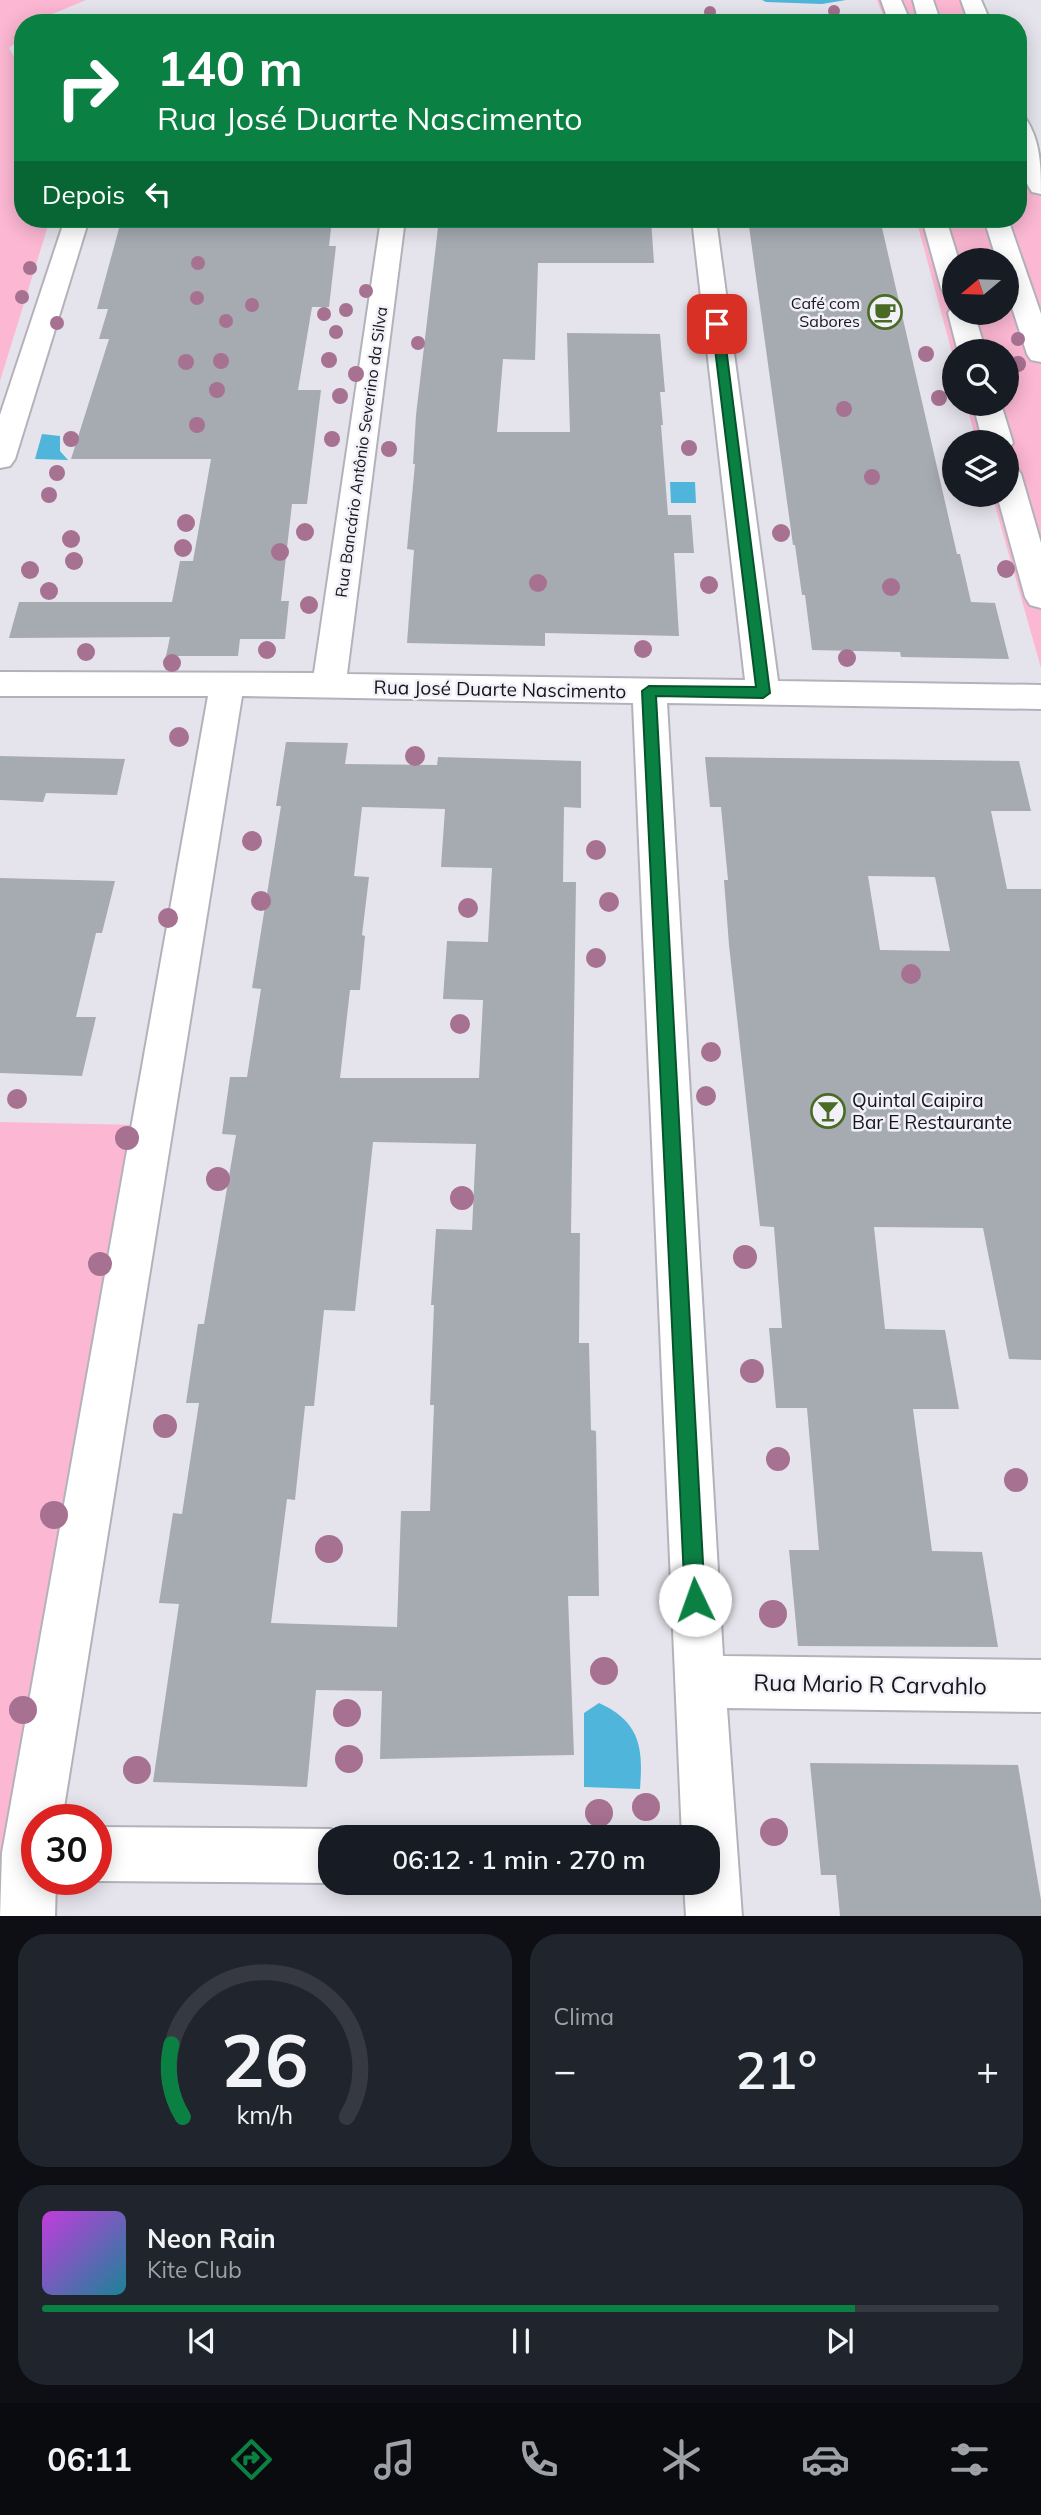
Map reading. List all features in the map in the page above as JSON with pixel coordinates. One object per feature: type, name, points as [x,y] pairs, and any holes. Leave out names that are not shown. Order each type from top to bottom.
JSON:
[{"type":"street","points":[[1027,149],[1041,187]]},
{"type":"street","points":[[0,459],[74,228]]},
{"type":"street","name":"Rua Bancário Antônio Severino da Silva","points":[[328,686],[392,228]]},
{"type":"street","points":[[705,228],[763,693]]},
{"type":"street","points":[[937,228],[942,248]]},
{"type":"street","points":[[999,228],[1006,248]]},
{"type":"street","points":[[1019,251],[1034,252]]},
{"type":"street","points":[[1019,287],[1041,354]]},
{"type":"street","points":[[1015,507],[1041,597]]},
{"type":"street","name":"Rua José Duarte Nascimento","points":[[0,684],[227,684],[1041,697]]},
{"type":"street","points":[[41,1804],[227,684]]},
{"type":"street","points":[[649,691],[708,1825]]},
{"type":"street","name":"Rua Mario R Carvahlo","points":[[699,1682],[1041,1686]]},
{"type":"street","points":[[112,1854],[318,1856]]},
{"type":"street","points":[[27,1916],[29,1895]]},
{"type":"street","points":[[712,1895],[714,1916]]},
{"type":"shaded area","points":[[0,0],[86,0],[52,14],[14,14],[14,44],[9,48],[14,57],[14,228],[47,228],[0,381]]},
{"type":"shaded area","points":[[877,0],[980,0],[985,14],[882,14]]},
{"type":"shaded area","points":[[1027,119],[1041,157],[1041,668],[995,507],[1019,507],[1019,430],[973,430],[969,416],[1019,416],[1019,339],[948,339],[945,326],[1019,325],[1019,248],[942,248],[942,315],[918,228],[1027,228]]},
{"type":"shaded area","points":[[0,1122],[138,1125],[26,1804],[21,1804],[21,1837],[8,1916],[0,1916]]},
{"type":"water","points":[[42,434],[60,436],[60,451],[68,460],[35,459]]},
{"type":"water","points":[[670,482],[695,482],[696,503],[671,503]]},
{"type":"water","points":[[599,1703],[624,1719],[636,1738],[641,1761],[640,1789],[584,1787],[584,1713]]},
{"type":"building","points":[[119,228],[331,228],[329,246],[336,246],[329,307],[312,307],[298,390],[321,390],[307,504],[292,504],[281,601],[289,601],[285,639],[240,639],[238,656],[166,656],[170,637],[9,638],[19,602],[172,602],[180,561],[193,561],[211,459],[71,459],[109,339],[99,339],[108,309],[97,309]]},
{"type":"building","points":[[438,228],[652,228],[654,263],[538,263],[535,360],[503,359],[497,432],[570,432],[567,333],[660,334],[665,392],[660,392],[661,425],[668,515],[691,515],[694,553],[674,553],[679,636],[545,633],[545,646],[407,643],[414,550],[407,549],[415,464],[416,415]]},
{"type":"building","points":[[749,228],[882,228],[942,489],[942,507],[946,507],[971,602],[995,603],[1009,659],[901,657],[900,652],[812,650]]},
{"type":"building","points":[[286,742],[348,743],[345,764],[437,765],[438,757],[581,761],[581,808],[564,807],[563,882],[576,882],[571,1233],[580,1233],[579,1343],[589,1343],[591,1430],[596,1431],[599,1596],[568,1596],[574,1755],[380,1759],[382,1691],[316,1690],[307,1787],[153,1782],[179,1604],[159,1603],[173,1513],[182,1514],[199,1403],[186,1403],[198,1324],[204,1324],[236,1135],[222,1134],[230,1077],[247,1077],[261,989],[252,988],[281,806],[276,806]],"holes":[[[362,807],[445,809],[441,867],[492,868],[488,942],[447,941],[443,999],[483,1000],[479,1078],[340,1078],[350,990],[360,990],[365,936],[362,935],[369,877],[354,876]],[[373,1142],[476,1144],[472,1230],[436,1229],[431,1305],[434,1305],[430,1405],[434,1405],[430,1511],[401,1511],[397,1627],[271,1623],[287,1499],[295,1500],[305,1406],[314,1406],[324,1310],[355,1311]]]},
{"type":"building","points":[[0,756],[125,759],[117,795],[46,793],[43,802],[0,800]]},
{"type":"building","points":[[705,757],[1019,761],[1031,811],[991,811],[1007,889],[1041,889],[1041,1360],[1009,1359],[983,1228],[874,1227],[885,1329],[945,1330],[959,1409],[913,1409],[932,1551],[982,1552],[998,1647],[798,1646],[789,1550],[819,1550],[807,1408],[776,1408],[769,1328],[782,1328],[774,1227],[760,1226],[729,945],[724,880],[728,880],[721,807],[710,807]],"holes":[[[868,876],[935,877],[950,951],[880,950]]]},
{"type":"building","points":[[0,878],[115,881],[102,933],[96,933],[76,1017],[96,1017],[82,1076],[0,1073]]},
{"type":"building","points":[[810,1763],[1018,1765],[1041,1900],[1041,1916],[840,1916],[836,1875],[821,1875]]},
{"type":"waterway","points":[[766,0],[842,0]]},
{"type":"place","name":"Café com Sabores","points":[[885,312]]},
{"type":"place","name":"Quintal Caipira Bar E Restaurante","points":[[828,1111]]},
{"type":"route","points":[[695,1600],[649,691],[763,693],[717,324]]}]
